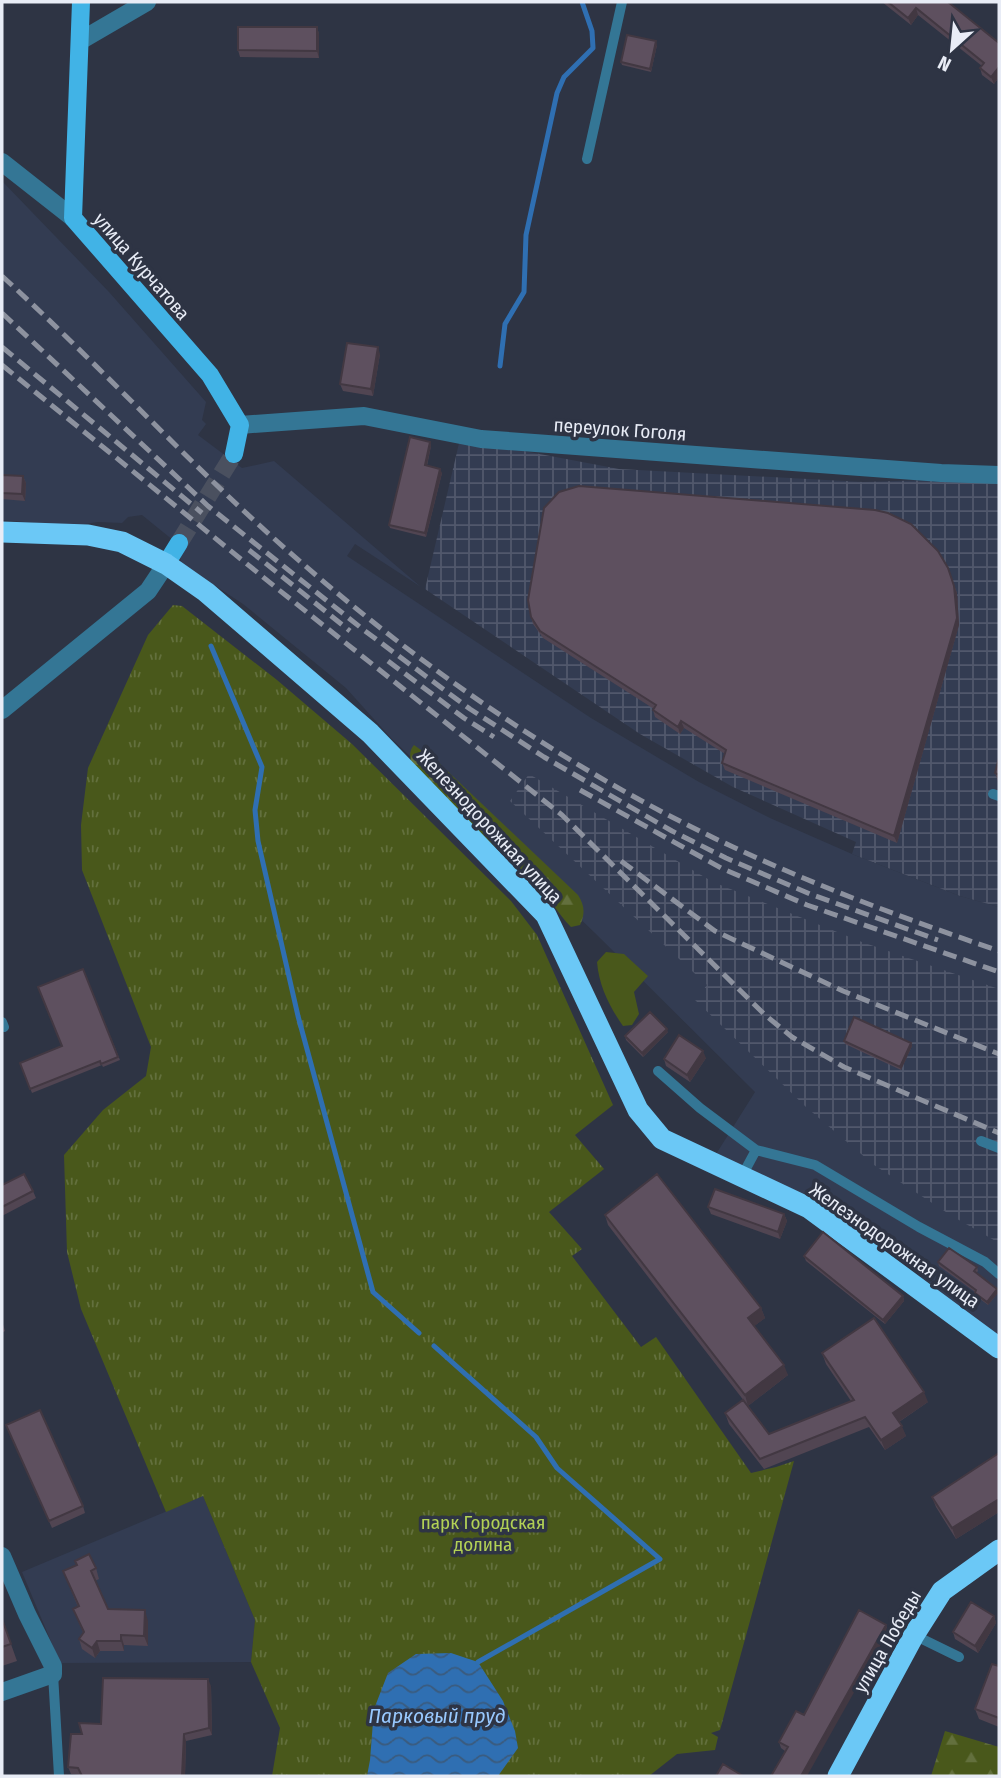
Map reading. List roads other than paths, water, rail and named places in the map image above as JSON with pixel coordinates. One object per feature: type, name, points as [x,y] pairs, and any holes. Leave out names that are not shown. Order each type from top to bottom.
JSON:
[{"type":"highway","name":"Железнодорожная улица","points":[[2,532],[88,535],[122,542],[166,564],[206,592],[265,640],[370,733],[546,915],[638,1111],[662,1139],[809,1208],[999,1348]]},
{"type":"highway","name":"улица Победы","points":[[843,1773],[914,1635],[942,1591],[999,1550]]},
{"type":"main road","name":"улица Курчатова","points":[[81,2],[73,218],[210,375],[240,425]]},
{"type":"main road","points":[[234,454],[240,425]]},
{"type":"main road","points":[[166,564],[180,543]]},
{"type":"street","points":[[79,41],[147,2]]},
{"type":"street","points":[[2,162],[73,218]]},
{"type":"street","name":"переулок Гоголя","points":[[240,425],[364,416],[481,439],[999,475]]},
{"type":"street","points":[[2,710],[148,591],[166,564]]},
{"type":"street","points":[[2,1556],[53,1666],[53,1674],[2,1692]]},
{"type":"lane","points":[[587,159],[622,2]]},
{"type":"lane","points":[[657,1071],[700,1108],[756,1150],[815,1165],[919,1227],[985,1262],[999,1274]]},
{"type":"lane","points":[[981,1141],[999,1148]]},
{"type":"lane","points":[[742,1176],[756,1150]]},
{"type":"lane","points":[[914,1635],[959,1657]]},
{"type":"lane","points":[[53,1674],[59,1776]]},
{"type":"water","name":"Парковый пруд","points":[[451,1653],[478,1662],[503,1701],[515,1731],[518,1748],[498,1776],[367,1776],[374,1709],[388,1673],[416,1654]]},
{"type":"waterway","points":[[500,366],[505,324],[524,292],[526,235],[557,93],[564,77],[593,48],[592,31],[582,2]]},
{"type":"waterway","points":[[211,646],[262,767],[255,810],[258,841],[298,1016],[373,1292],[419,1333]]},
{"type":"waterway","points":[[434,1346],[536,1437],[557,1468],[660,1559],[478,1662]]},
{"type":"tunnel","points":[[179,543],[234,454]]},
{"type":"railway","points":[[2,276],[264,530],[402,645],[508,720],[618,788],[731,846],[864,902],[999,951]]},
{"type":"railway","points":[[2,313],[208,506],[365,631],[470,709],[544,757],[672,831],[726,858],[810,894],[938,940]]},
{"type":"railway","points":[[2,347],[202,513]]},
{"type":"railway","points":[[2,365],[562,815],[765,1015],[792,1037],[844,1067],[999,1133]]},
{"type":"railway","points":[[249,550],[350,631]]},
{"type":"railway","points":[[388,661],[494,737]]},
{"type":"railway","points":[[580,790],[721,868],[807,905],[999,972]]},
{"type":"railway","points":[[621,861],[715,931],[843,991],[999,1054]]},
{"type":"park label","name":"парк Городская долина","points":[[483,1533]]}]
